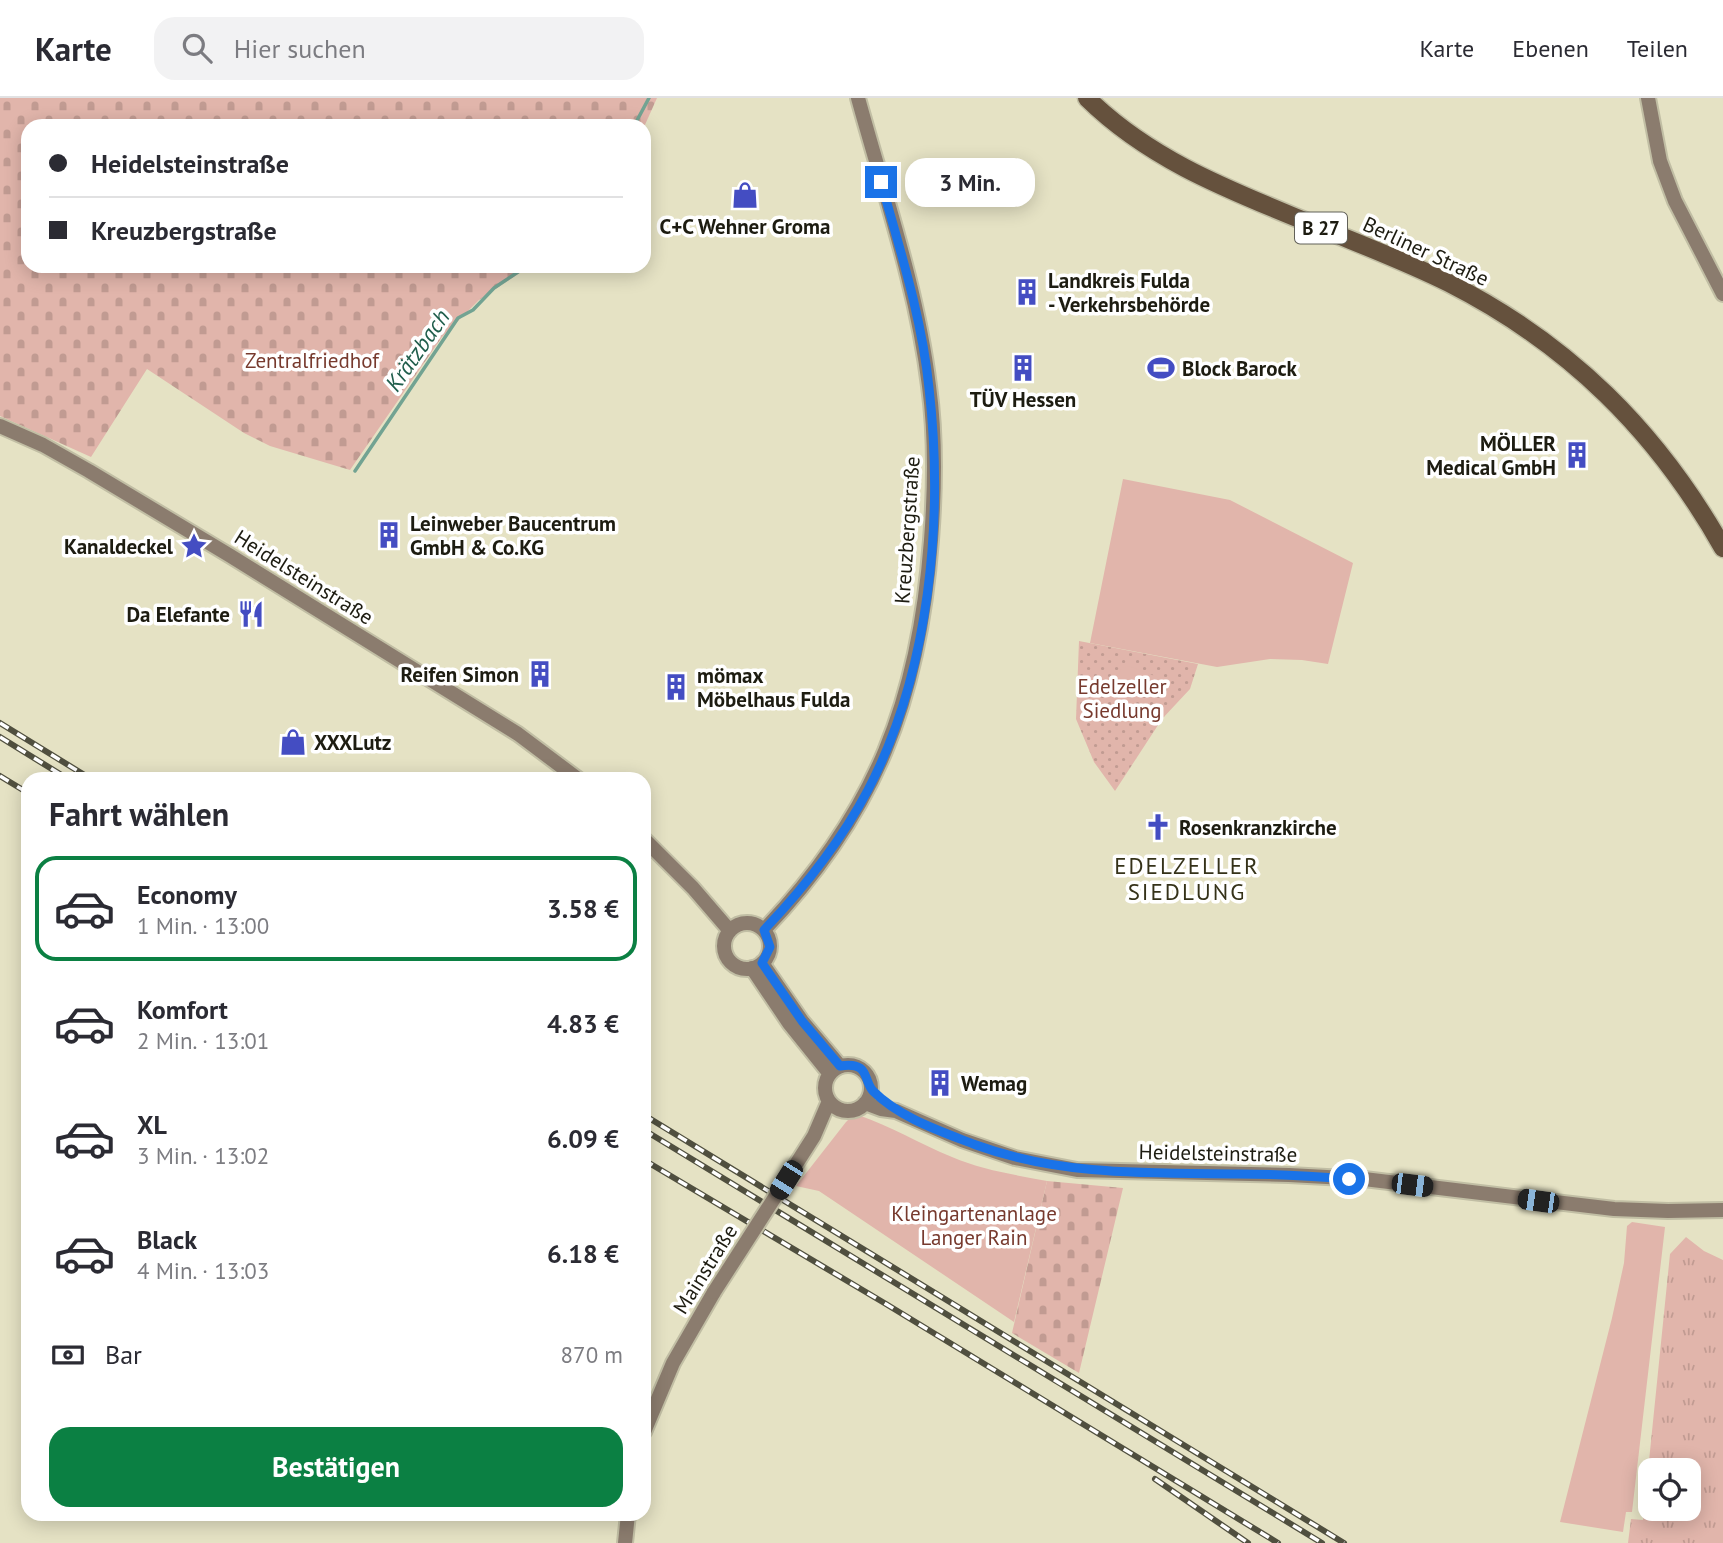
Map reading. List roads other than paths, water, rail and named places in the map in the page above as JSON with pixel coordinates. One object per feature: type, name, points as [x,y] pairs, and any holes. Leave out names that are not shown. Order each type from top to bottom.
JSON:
[{"type":"highway","name":"Berliner Straße","points":[[1087,98],[1132,136],[1186,170],[1448,282],[1505,314],[1559,352],[1598,385],[1643,430],[1686,488],[1723,548]]},
{"type":"main road","name":"Kreuzbergstraße","points":[[764,930],[825,857],[875,776],[908,688],[919,641],[929,571],[934,472],[929,386],[912,294],[858,98]]},
{"type":"main road","points":[[1648,98],[1660,161],[1675,201],[1723,295]]},
{"type":"main road","name":"Heidelsteinstraße","points":[[0,426],[43,445],[218,548],[518,734],[569,772]]},
{"type":"main road","points":[[651,846],[693,888],[730,931]]},
{"type":"main road","points":[[751,923],[764,930],[770,947],[757,966],[737,966],[727,956],[724,943],[736,926],[751,923]]},
{"type":"main road","points":[[757,966],[789,1023],[835,1070]]},
{"type":"main road","points":[[853,1066],[864,1072],[871,1089],[865,1103],[853,1110],[834,1105],[825,1090],[835,1070],[853,1066]]},
{"type":"main road","name":"Heidelsteinstraße","points":[[871,1089],[896,1111]]},
{"type":"main road","name":"Heidelsteinstraße","points":[[865,1103],[896,1111],[998,1153],[1077,1170],[1289,1175],[1364,1180],[1631,1210],[1723,1210]]},
{"type":"main road","name":"Mainstraße","points":[[651,1415],[673,1363],[714,1292],[834,1105]]},
{"type":"main road","points":[[625,1543],[627,1521]]},
{"type":"waterway","name":"Krätzbach","points":[[638,119],[649,98]]},
{"type":"waterway","name":"Krätzbach","points":[[355,471],[458,318],[473,310],[494,288],[516,273]]},
{"type":"railway","points":[[0,723],[80,772]]},
{"type":"railway","points":[[0,737],[57,772]]},
{"type":"railway","points":[[0,776],[21,789]]},
{"type":"railway","points":[[651,1119],[1344,1543]]},
{"type":"railway","points":[[651,1134],[1322,1543]]},
{"type":"railway","points":[[651,1164],[1278,1543]]},
{"type":"railway","points":[[1155,1479],[1248,1543]]},
{"type":"place","name":"C+C Wehner Groma","points":[[745,195]]},
{"type":"place","name":"Landkreis Fulda - Verkehrsbehörde","points":[[1027,292]]},
{"type":"place","name":"TÜV Hessen","points":[[1023,368]]},
{"type":"place","name":"Block Barock","points":[[1161,368]]},
{"type":"place","name":"MÖLLER Medical GmbH","points":[[1577,455]]},
{"type":"place","name":"Leinweber Baucentrum GmbH & Co.KG","points":[[389,535]]},
{"type":"place","name":"Kanaldeckel","points":[[194,546]]},
{"type":"place","name":"Da Elefante","points":[[251,614]]},
{"type":"place","name":"Reifen Simon","points":[[540,674]]},
{"type":"place","name":"mömax Möbelhaus Fulda","points":[[676,687]]},
{"type":"place","name":"XXXLutz","points":[[293,742]]},
{"type":"place","name":"Rosenkranzkirche","points":[[1158,827]]},
{"type":"place","name":"Wemag","points":[[940,1083]]},
{"type":"district","name":"EDELZELLER SIEDLUNG","points":[[1187,878]]},
{"type":"park label","name":"Zentralfriedhof","points":[[312,360]]},
{"type":"park label","name":"Edelzeller Siedlung","points":[[1122,698]]},
{"type":"park label","name":"Kleingartenanlage Langer Rain","points":[[974,1225]]}]
